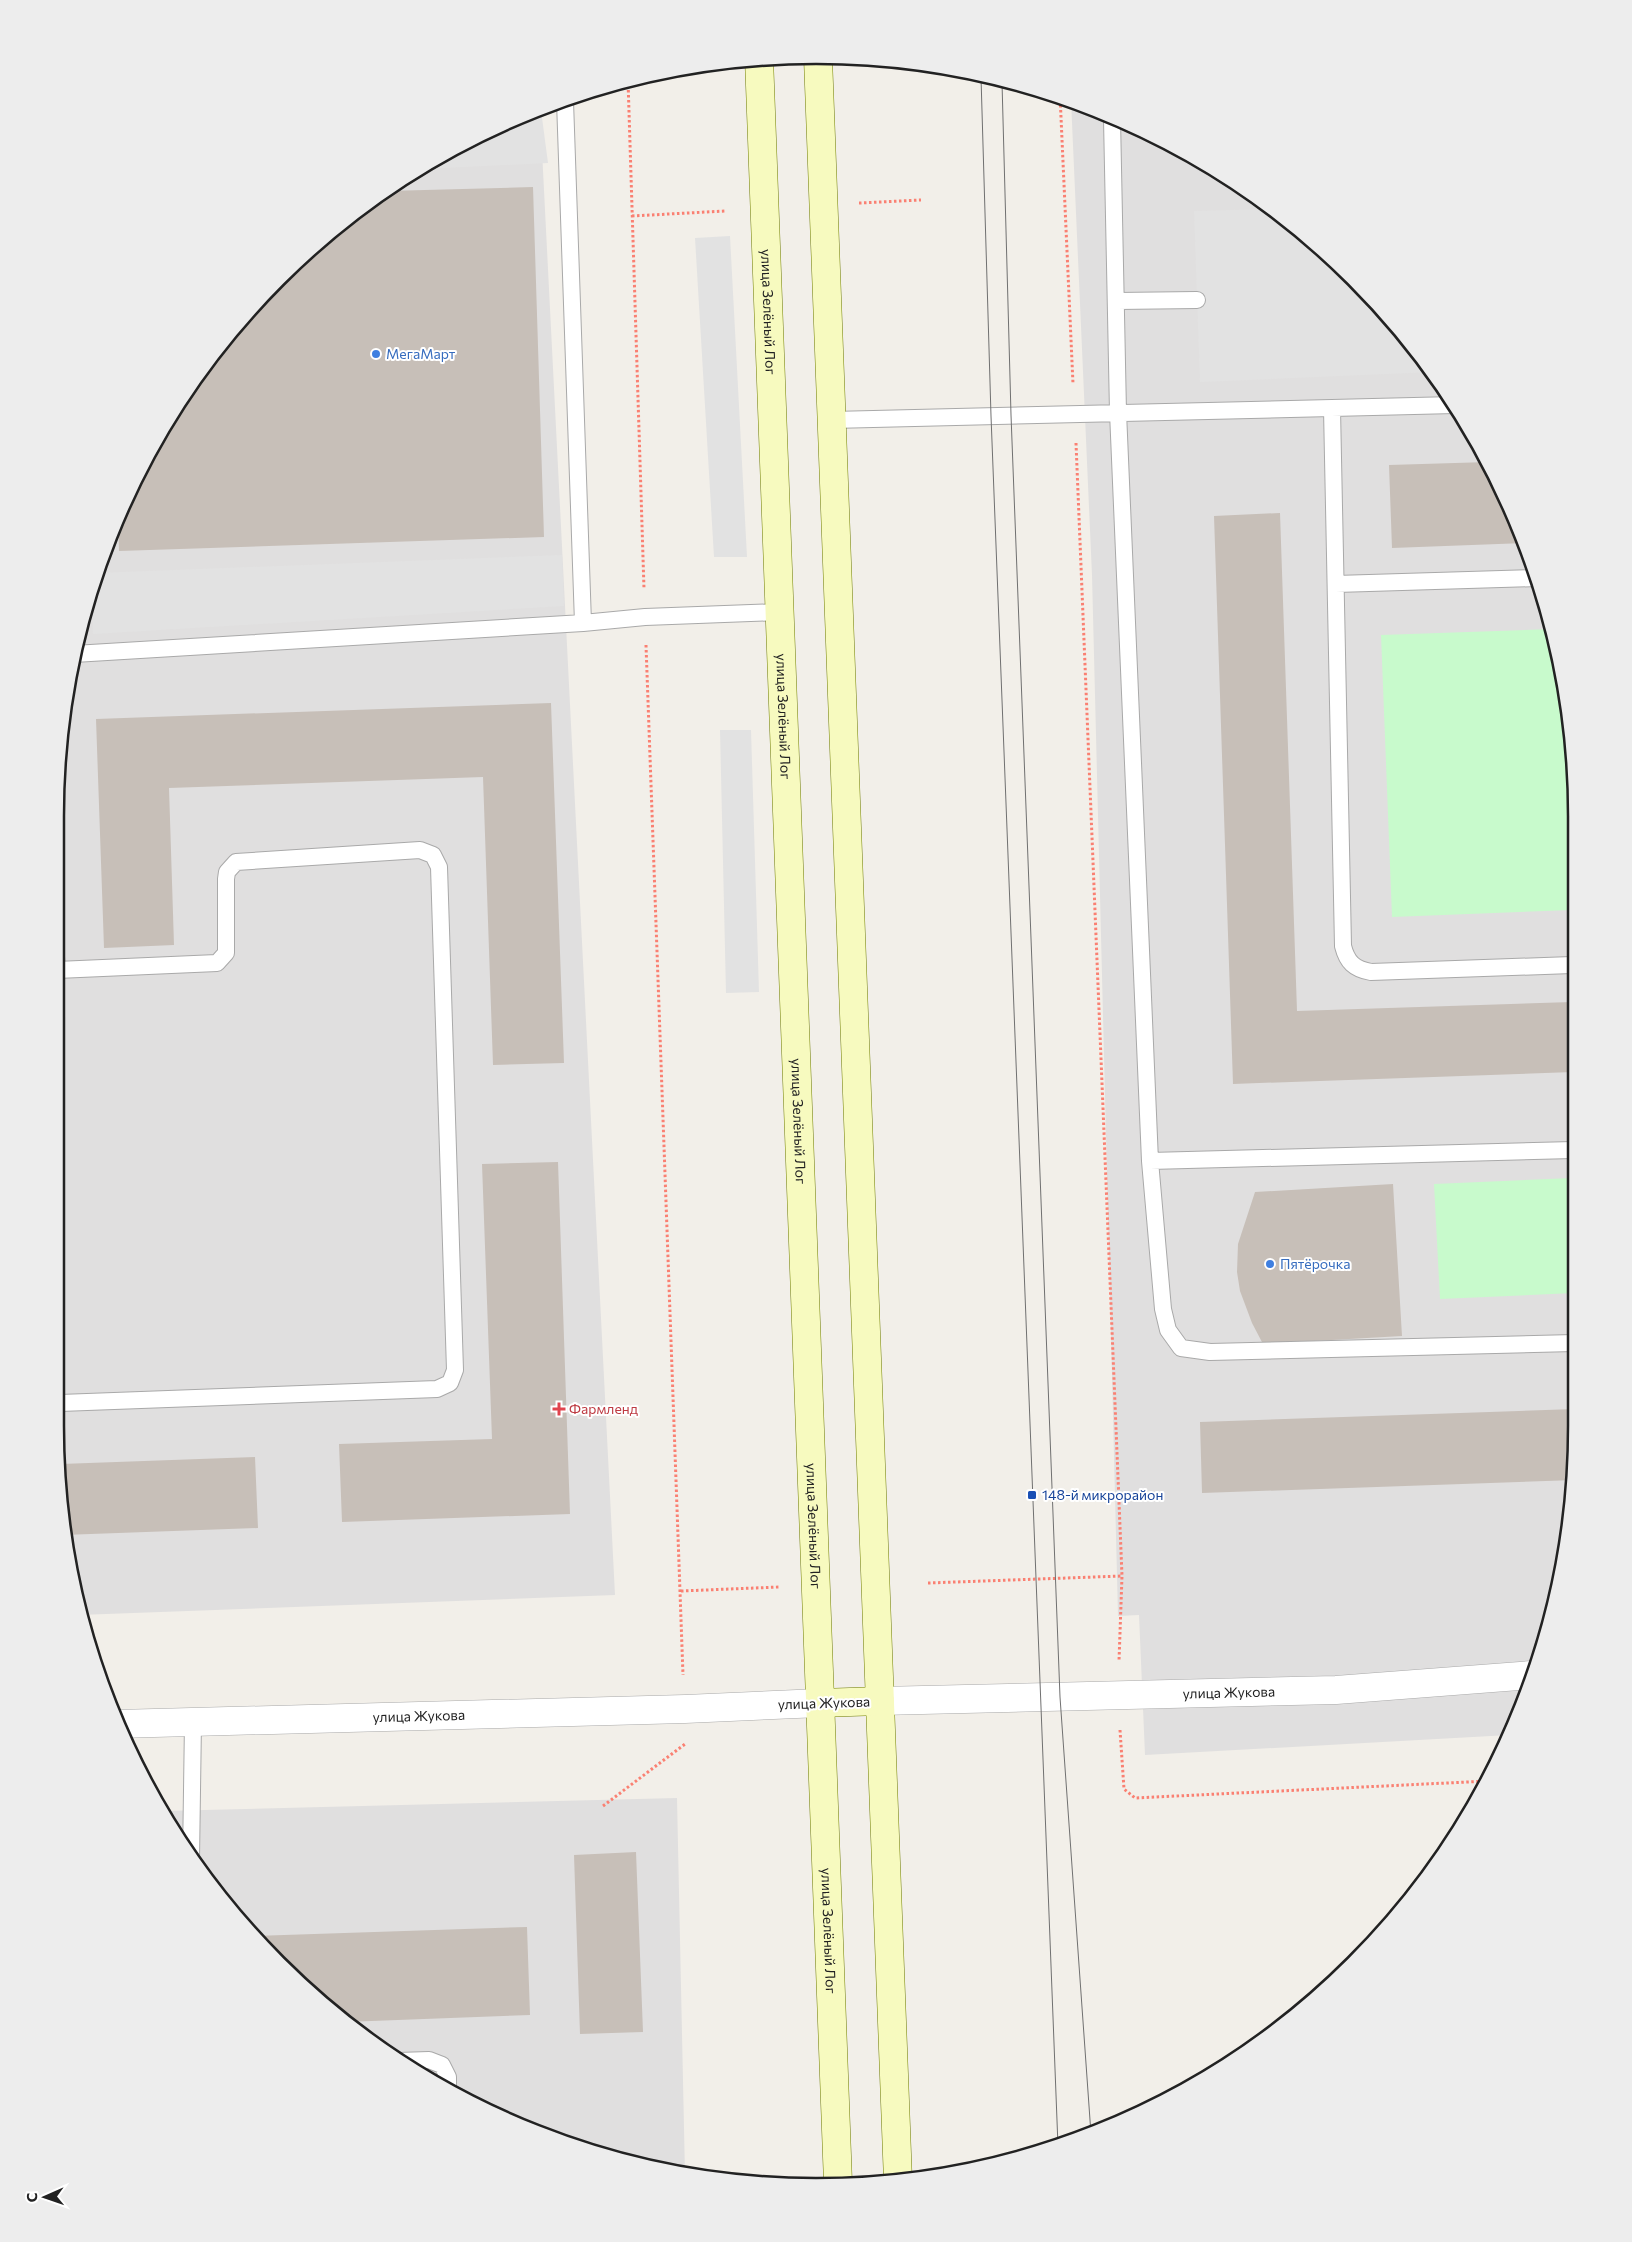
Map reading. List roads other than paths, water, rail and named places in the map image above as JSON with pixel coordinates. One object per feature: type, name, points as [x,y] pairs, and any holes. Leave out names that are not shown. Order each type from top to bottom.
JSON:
[{"type":"main road","points":[[818,64],[898,2174]]},
{"type":"main road","name":"улица Зелёный Лог","points":[[759,66],[838,2178]]},
{"type":"main road","name":"улица Жукова","points":[[820,1703],[880,1701]]},
{"type":"street","name":"улица Жукова","points":[[880,1701],[1336,1690],[1525,1676]]},
{"type":"street","name":"улица Жукова","points":[[125,1724],[685,1709],[820,1703]]},
{"type":"lane","points":[[565,107],[583,623]]},
{"type":"lane","points":[[1112,125],[1118,412],[1150,1161],[1163,1309],[1168,1330],[1182,1348],[1210,1352],[1568,1343]]},
{"type":"lane","points":[[1117,301],[1197,300]]},
{"type":"lane","points":[[832,420],[1446,405]]},
{"type":"lane","points":[[1332,409],[1343,946],[1345,956],[1352,965],[1360,970],[1371,972],[1568,965]]},
{"type":"lane","points":[[1336,584],[1529,578]]},
{"type":"lane","points":[[82,654],[583,623],[645,617],[779,612]]},
{"type":"lane","points":[[64,970],[217,963],[226,953],[228,946],[227,872],[231,866],[242,860],[420,850],[427,851],[437,861],[455,1370],[450,1383],[437,1389],[64,1403]]},
{"type":"lane","points":[[1150,1161],[1568,1150]]},
{"type":"lane","points":[[191,1844],[193,1722]]},
{"type":"lane","points":[[414,2061],[429,2060],[442,2065],[448,2077],[448,2081]]},
{"type":"tram line","points":[[981,82],[991,416],[1058,2138]]},
{"type":"tram line","points":[[1002,87],[1011,415],[1060,1697],[1090,2126]]},
{"type":"place","name":"МегаМарт","points":[[376,354]]},
{"type":"place","name":"Пятёрочка","points":[[1270,1264]]},
{"type":"place","name":"Фармленд","points":[[559,1409]]},
{"type":"place","name":"148-й микрорайон","points":[[1032,1495]]}]
